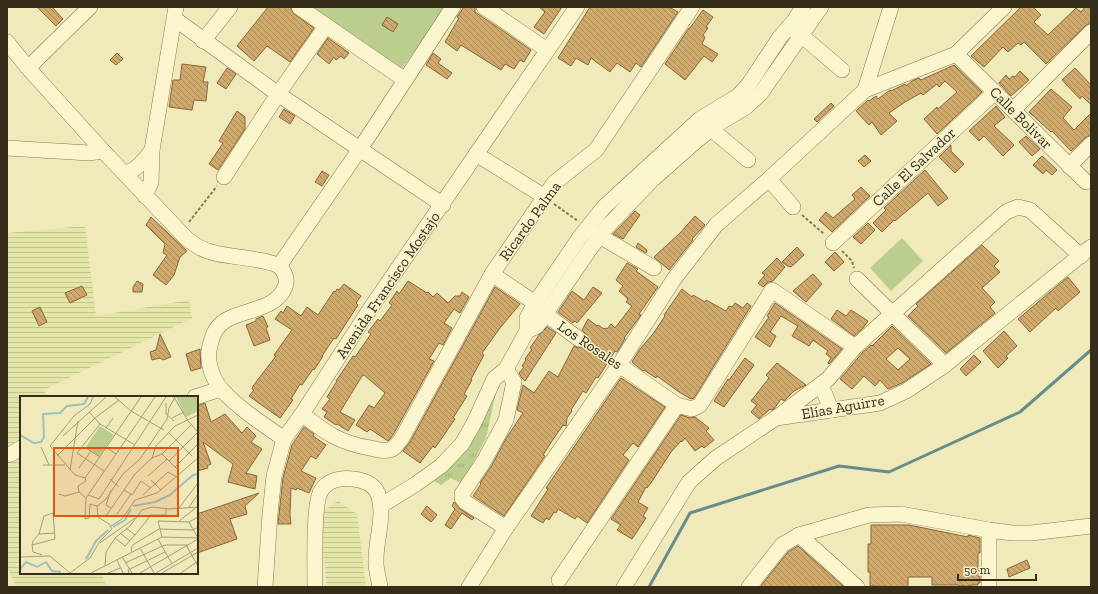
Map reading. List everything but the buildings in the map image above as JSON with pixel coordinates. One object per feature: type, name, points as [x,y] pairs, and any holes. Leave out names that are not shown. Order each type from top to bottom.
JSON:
[{"type":"street","points":[[28,68],[90,7]]},
{"type":"street","points":[[203,41],[230,7]]},
{"type":"street","points":[[299,7],[405,80]]},
{"type":"street","points":[[279,266],[360,149],[453,7]]},
{"type":"street","points":[[484,7],[547,50]]},
{"type":"street","name":"Avenida Francisco Mostajo","points":[[265,587],[274,476],[284,439],[302,414],[368,312],[443,205],[476,154],[577,7]]},
{"type":"street","name":"Ricardo Palma","points":[[302,414],[325,432],[342,441],[363,447],[382,450],[390,450],[396,446],[402,438],[492,274],[554,183],[596,150],[692,7]]},
{"type":"street","points":[[540,308],[606,227],[652,180],[711,129],[746,107],[761,93],[795,31],[803,7]]},
{"type":"street","points":[[382,505],[416,484],[441,466],[462,444],[474,423],[494,379],[506,368],[527,332],[537,326],[540,308],[586,228],[604,207],[700,119],[738,96],[749,84],[780,37],[795,31],[821,7]]},
{"type":"street","points":[[865,90],[891,7]]},
{"type":"street","points":[[469,587],[506,528],[619,365],[674,279],[716,225],[769,179],[865,90],[956,54],[1004,7]]},
{"type":"street","points":[[175,13],[203,41],[278,94],[443,205]]},
{"type":"street","points":[[146,196],[151,182],[152,150],[175,13]]},
{"type":"street","points":[[224,178],[278,94],[326,26]]},
{"type":"street","points":[[795,31],[842,70]]},
{"type":"street","points":[[1013,110],[1091,32]]},
{"type":"street","points":[[7,42],[28,68],[103,151],[181,233],[198,247],[214,253],[267,262],[279,266],[284,273],[287,283],[283,292],[274,302],[226,321],[212,334],[208,355],[211,372],[221,389],[249,414],[284,439]]},
{"type":"street","name":"Calle Bolivar","points":[[956,54],[1086,182]]},
{"type":"street","name":"Calle El Salvador","points":[[833,243],[994,92]]},
{"type":"street","points":[[700,119],[748,160]]},
{"type":"street","points":[[71,151],[80,142],[81,126]]},
{"type":"street","points":[[1069,166],[1091,144]]},
{"type":"street","points":[[7,148],[96,153],[103,151]]},
{"type":"street","points":[[126,174],[142,164],[152,150]]},
{"type":"street","points":[[476,154],[545,197]]},
{"type":"street","points":[[769,179],[793,207]]},
{"type":"street","points":[[776,418],[828,379],[855,347],[1006,212],[1018,207],[1030,210],[1086,251]]},
{"type":"street","points":[[586,228],[654,268]]},
{"type":"street","name":"Elías Aguirre","points":[[624,587],[689,482],[716,458],[776,418],[880,403],[906,391],[945,365],[1086,251]]},
{"type":"street","name":"Los Rosales","points":[[492,274],[540,308],[563,328],[579,339]]},
{"type":"street","points":[[857,279],[945,365]]},
{"type":"street","name":"Los Rosales","points":[[619,365],[677,405],[692,409],[700,405],[772,290],[855,347]]},
{"type":"street","points":[[506,368],[514,382],[506,420],[484,461],[462,494],[462,498],[465,502],[506,528]]},
{"type":"street","points":[[821,384],[831,410]]},
{"type":"street","points":[[197,396],[221,389]]},
{"type":"street","points":[[559,580],[677,405]]},
{"type":"street","points":[[7,455],[20,449]]},
{"type":"street","points":[[315,587],[316,512],[320,492],[324,486],[339,479],[349,478],[360,480],[370,485],[377,492],[382,505],[376,563],[380,587]]},
{"type":"street","points":[[737,587],[772,552],[799,535],[869,515],[901,514],[1012,533],[1032,533],[1091,526]]},
{"type":"street","points":[[988,587],[989,530]]},
{"type":"street","points":[[799,535],[857,587]]},
{"type":"street","points":[[749,587],[782,545]]},
{"type":"path","points":[[181,233],[224,178]]},
{"type":"path","points":[[545,197],[586,228]]},
{"type":"path","points":[[793,207],[852,262],[857,279]]},
{"type":"path","name":"Los Rosales","points":[[579,339],[619,365]]},
{"type":"green space","points":[[309,7],[446,7],[400,71]]},
{"type":"green space","points":[[85,226],[96,316],[189,300],[192,318],[44,390],[46,396],[20,396],[20,574],[102,574],[105,583],[113,587],[16,587],[7,566],[7,233]]},
{"type":"green space","points":[[902,238],[923,261],[891,291],[870,268]]},
{"type":"green space","points":[[497,388],[486,438],[462,484],[451,478],[441,485],[434,481],[461,446]]},
{"type":"green space","points":[[338,501],[357,514],[366,587],[327,587],[319,514]]},
{"type":"waterway","points":[[649,587],[690,513],[839,466],[889,472],[1020,412],[1091,350]]}]
